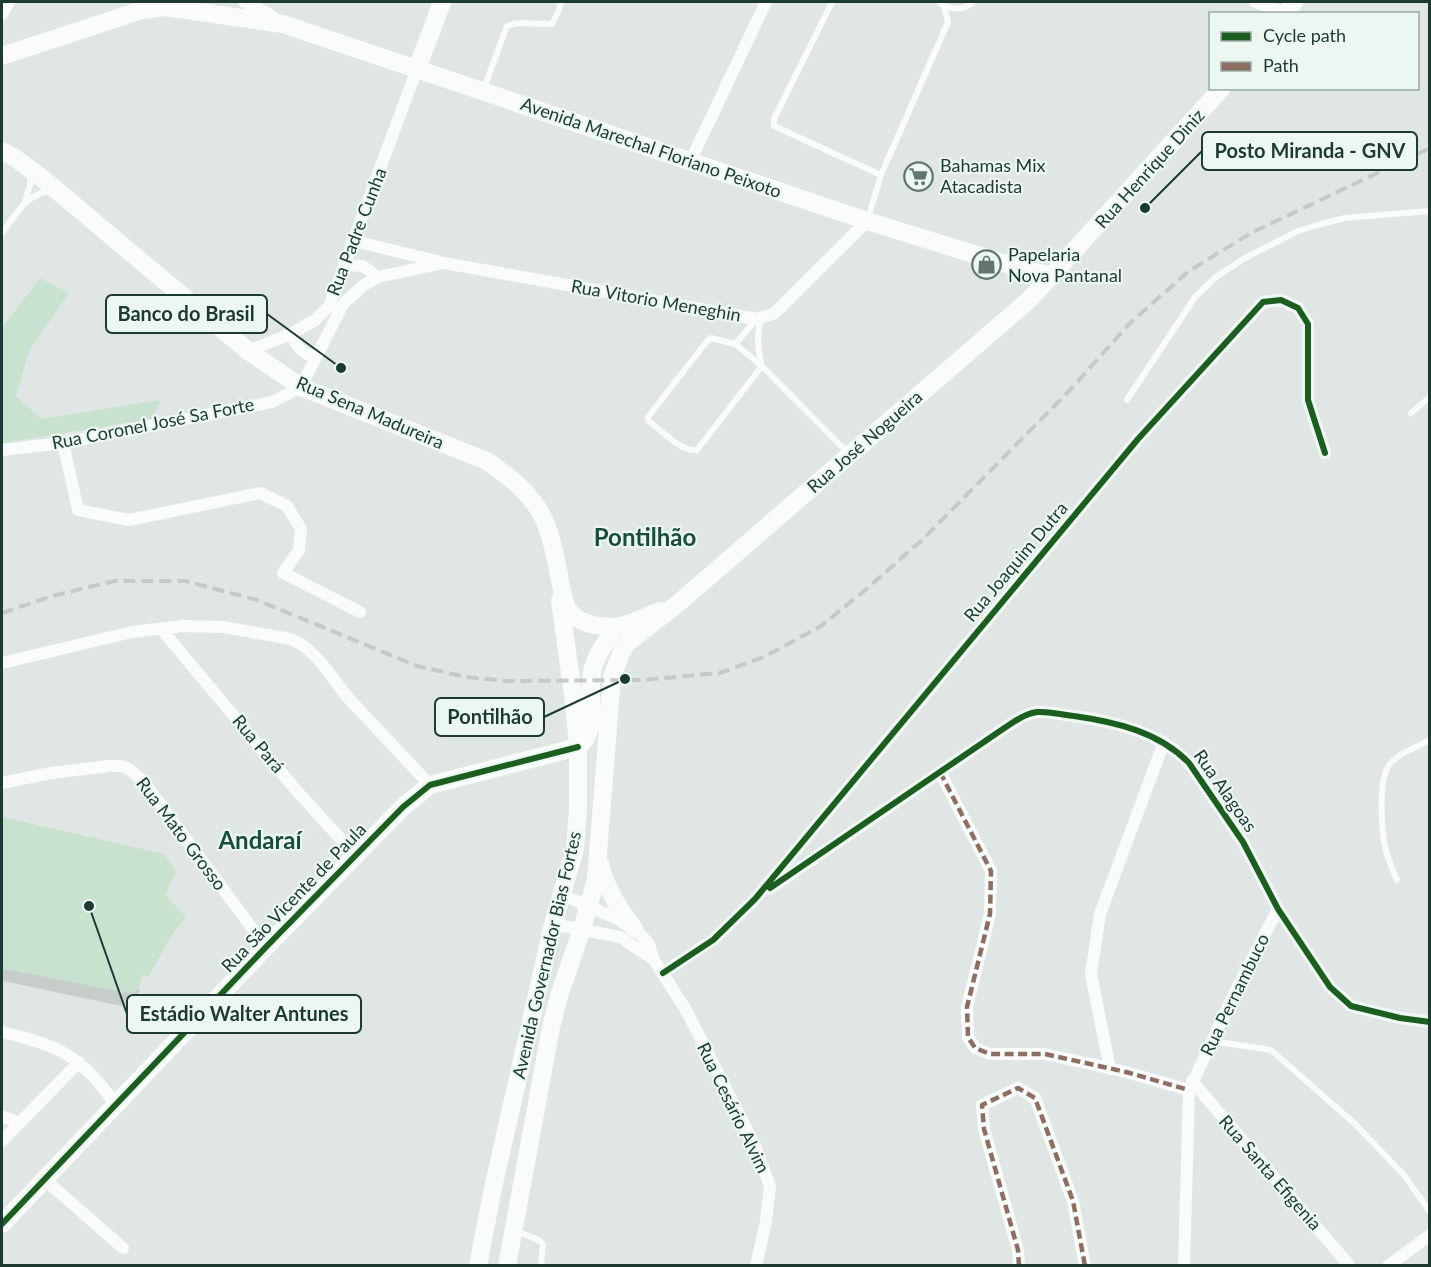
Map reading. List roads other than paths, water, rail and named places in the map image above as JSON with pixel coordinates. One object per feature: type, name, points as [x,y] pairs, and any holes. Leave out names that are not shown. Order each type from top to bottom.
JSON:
[{"type":"main road","points":[[417,69],[442,2]]},
{"type":"main road","name":"Avenida Marechal Floriano Peixoto","points":[[7,55],[166,4],[283,24],[867,221],[1052,276]]},
{"type":"main road","name":"Rua Henrique Diniz","points":[[1052,276],[1220,90]]},
{"type":"main road","name":"Rua Sena Madureira","points":[[2,141],[8,154],[55,189],[248,351],[301,387],[487,461],[504,472],[522,488],[544,521],[556,569]]},
{"type":"main road","points":[[1019,268],[1030,299]]},
{"type":"main road","name":"Rua José Nogueira","points":[[675,606],[1030,299],[1052,276]]},
{"type":"main road","points":[[556,569],[570,613],[585,623],[616,627],[675,606]]},
{"type":"main road","name":"Avenida Governador Bias Fortes","points":[[478,1266],[493,1188],[553,924],[575,849],[578,809],[578,747],[556,569]]},
{"type":"main road","name":"Avenida Governador Bias Fortes","points":[[507,1266],[551,1027],[596,879],[612,677],[628,642],[675,606]]},
{"type":"main road","points":[[578,747],[590,732],[590,692],[593,667],[616,627]]},
{"type":"main road","name":"Rua São Vicente de Paula","points":[[2,1224],[43,1178],[403,807],[430,785],[578,747]]},
{"type":"main road","points":[[598,857],[605,883],[616,905],[633,928]]},
{"type":"street","points":[[2,14],[9,2]]},
{"type":"street","name":"Avenida Marechal Floriano Peixoto","points":[[244,2],[269,14],[283,24]]},
{"type":"street","points":[[690,162],[766,2]]},
{"type":"street","points":[[1254,2],[1283,12]]},
{"type":"street","name":"Rua Padre Cunha","points":[[248,351],[293,333],[315,321],[329,306],[417,69]]},
{"type":"street","name":"Rua Vitorio Meneghin","points":[[354,241],[444,263],[759,319],[775,313],[867,221]]},
{"type":"street","name":"Rua Vitorio Meneghin","points":[[316,357],[343,304],[364,285],[378,277],[444,263]]},
{"type":"street","points":[[345,265],[363,266],[378,277]]},
{"type":"street","name":"Rua Joaquim Dutra","points":[[663,973],[713,940],[755,899],[1138,439],[1263,302],[1281,300],[1298,308],[1308,324],[1308,400],[1325,453]]},
{"type":"street","points":[[293,333],[294,342],[300,350],[316,357],[301,387]]},
{"type":"street","name":"Rua Coronel José Sa Forte","points":[[2,450],[63,443],[273,402],[301,387]]},
{"type":"street","points":[[63,443],[78,510],[129,520],[260,493],[287,506],[301,529],[299,550],[283,573],[360,612]]},
{"type":"street","points":[[2,663],[132,632],[183,626],[223,627],[261,632],[301,643],[349,699],[430,785]]},
{"type":"street","name":"Rua Pará","points":[[162,630],[296,790],[356,856]]},
{"type":"street","name":"Rua Alagoas","points":[[755,899],[1028,714],[1036,712],[1105,721],[1120,724],[1164,742],[1189,763],[1243,842],[1278,909],[1330,987],[1351,1006],[1400,1018],[1430,1022]]},
{"type":"street","points":[[1110,1069],[1091,974],[1100,914],[1164,742]]},
{"type":"street","name":"Rua Mato Grosso","points":[[2,783],[51,773],[109,766],[129,769],[144,782],[266,947]]},
{"type":"street","points":[[940,772],[991,871],[990,914],[967,1007],[968,1037],[975,1048],[990,1054],[1045,1054],[1190,1086],[1184,1266]]},
{"type":"street","points":[[562,895],[633,928],[646,940],[654,960]]},
{"type":"street","name":"Rua Pernambuco","points":[[1190,1086],[1278,909]]},
{"type":"street","points":[[553,924],[620,937],[654,960]]},
{"type":"street","name":"Rua Cesário Alvim","points":[[654,960],[686,1010],[755,1146],[770,1186],[766,1221],[756,1266]]},
{"type":"street","points":[[2,1032],[39,1041],[79,1062],[99,1081],[115,1104]]},
{"type":"street","points":[[2,1141],[79,1062]]},
{"type":"street","name":"Rua Santa Efigenia","points":[[1190,1086],[1350,1265]]},
{"type":"street","points":[[1019,1266],[1017,1250],[984,1129],[982,1105],[1018,1088],[1035,1098],[1073,1201],[1085,1266]]},
{"type":"street","points":[[2,1116],[19,1123]]},
{"type":"street","points":[[43,1178],[123,1248]]},
{"type":"street","points":[[1388,1266],[1430,1235]]},
{"type":"lane","points":[[483,92],[507,26],[517,23],[552,24],[561,2]]},
{"type":"lane","points":[[832,2],[774,119],[774,126],[881,175]]},
{"type":"lane","points":[[942,4],[961,9],[973,2]]},
{"type":"lane","points":[[867,221],[881,175],[948,22],[942,4]]},
{"type":"lane","points":[[2,233],[25,201],[30,185],[30,169]]},
{"type":"lane","points":[[25,201],[34,195],[55,189]]},
{"type":"lane","points":[[1127,400],[1196,297],[1216,278],[1245,258],[1298,231],[1345,218],[1430,211]]},
{"type":"lane","points":[[735,344],[759,319]]},
{"type":"lane","points":[[759,319],[757,336],[762,366]]},
{"type":"lane","points":[[762,366],[697,450],[687,450],[649,421],[650,414],[707,340],[716,338],[735,344],[762,366],[850,455]]},
{"type":"lane","points":[[1411,413],[1430,397]]},
{"type":"lane","points":[[1397,880],[1386,852],[1384,838],[1383,777],[1393,761],[1430,740]]},
{"type":"lane","points":[[1211,1041],[1271,1050],[1354,1123],[1404,1175],[1430,1212]]},
{"type":"lane","points":[[513,1230],[543,1244],[540,1266]]},
{"type":"railway","points":[[2,613],[52,596],[114,581],[185,581],[257,600],[417,666],[466,677],[507,681],[643,680],[720,673],[764,657],[821,626],[863,592],[922,540],[1071,389],[1129,324],[1189,271],[1251,233],[1430,148]]},
{"type":"place","name":"Bahamas Mix Atacadista","points":[[919,176]]},
{"type":"place","name":"Posto Miranda - GNV","points":[[1145,208]]},
{"type":"place","name":"Papelaria Nova Pantanal","points":[[987,265]]},
{"type":"place","name":"Banco do Brasil","points":[[341,368]]},
{"type":"place","name":"Pontilhão","points":[[625,679]]},
{"type":"place","name":"Estádio Walter Antunes","points":[[89,906]]},
{"type":"district","name":"Pontilhão","points":[[645,538]]},
{"type":"district","name":"Andaraí","points":[[260,841]]}]
